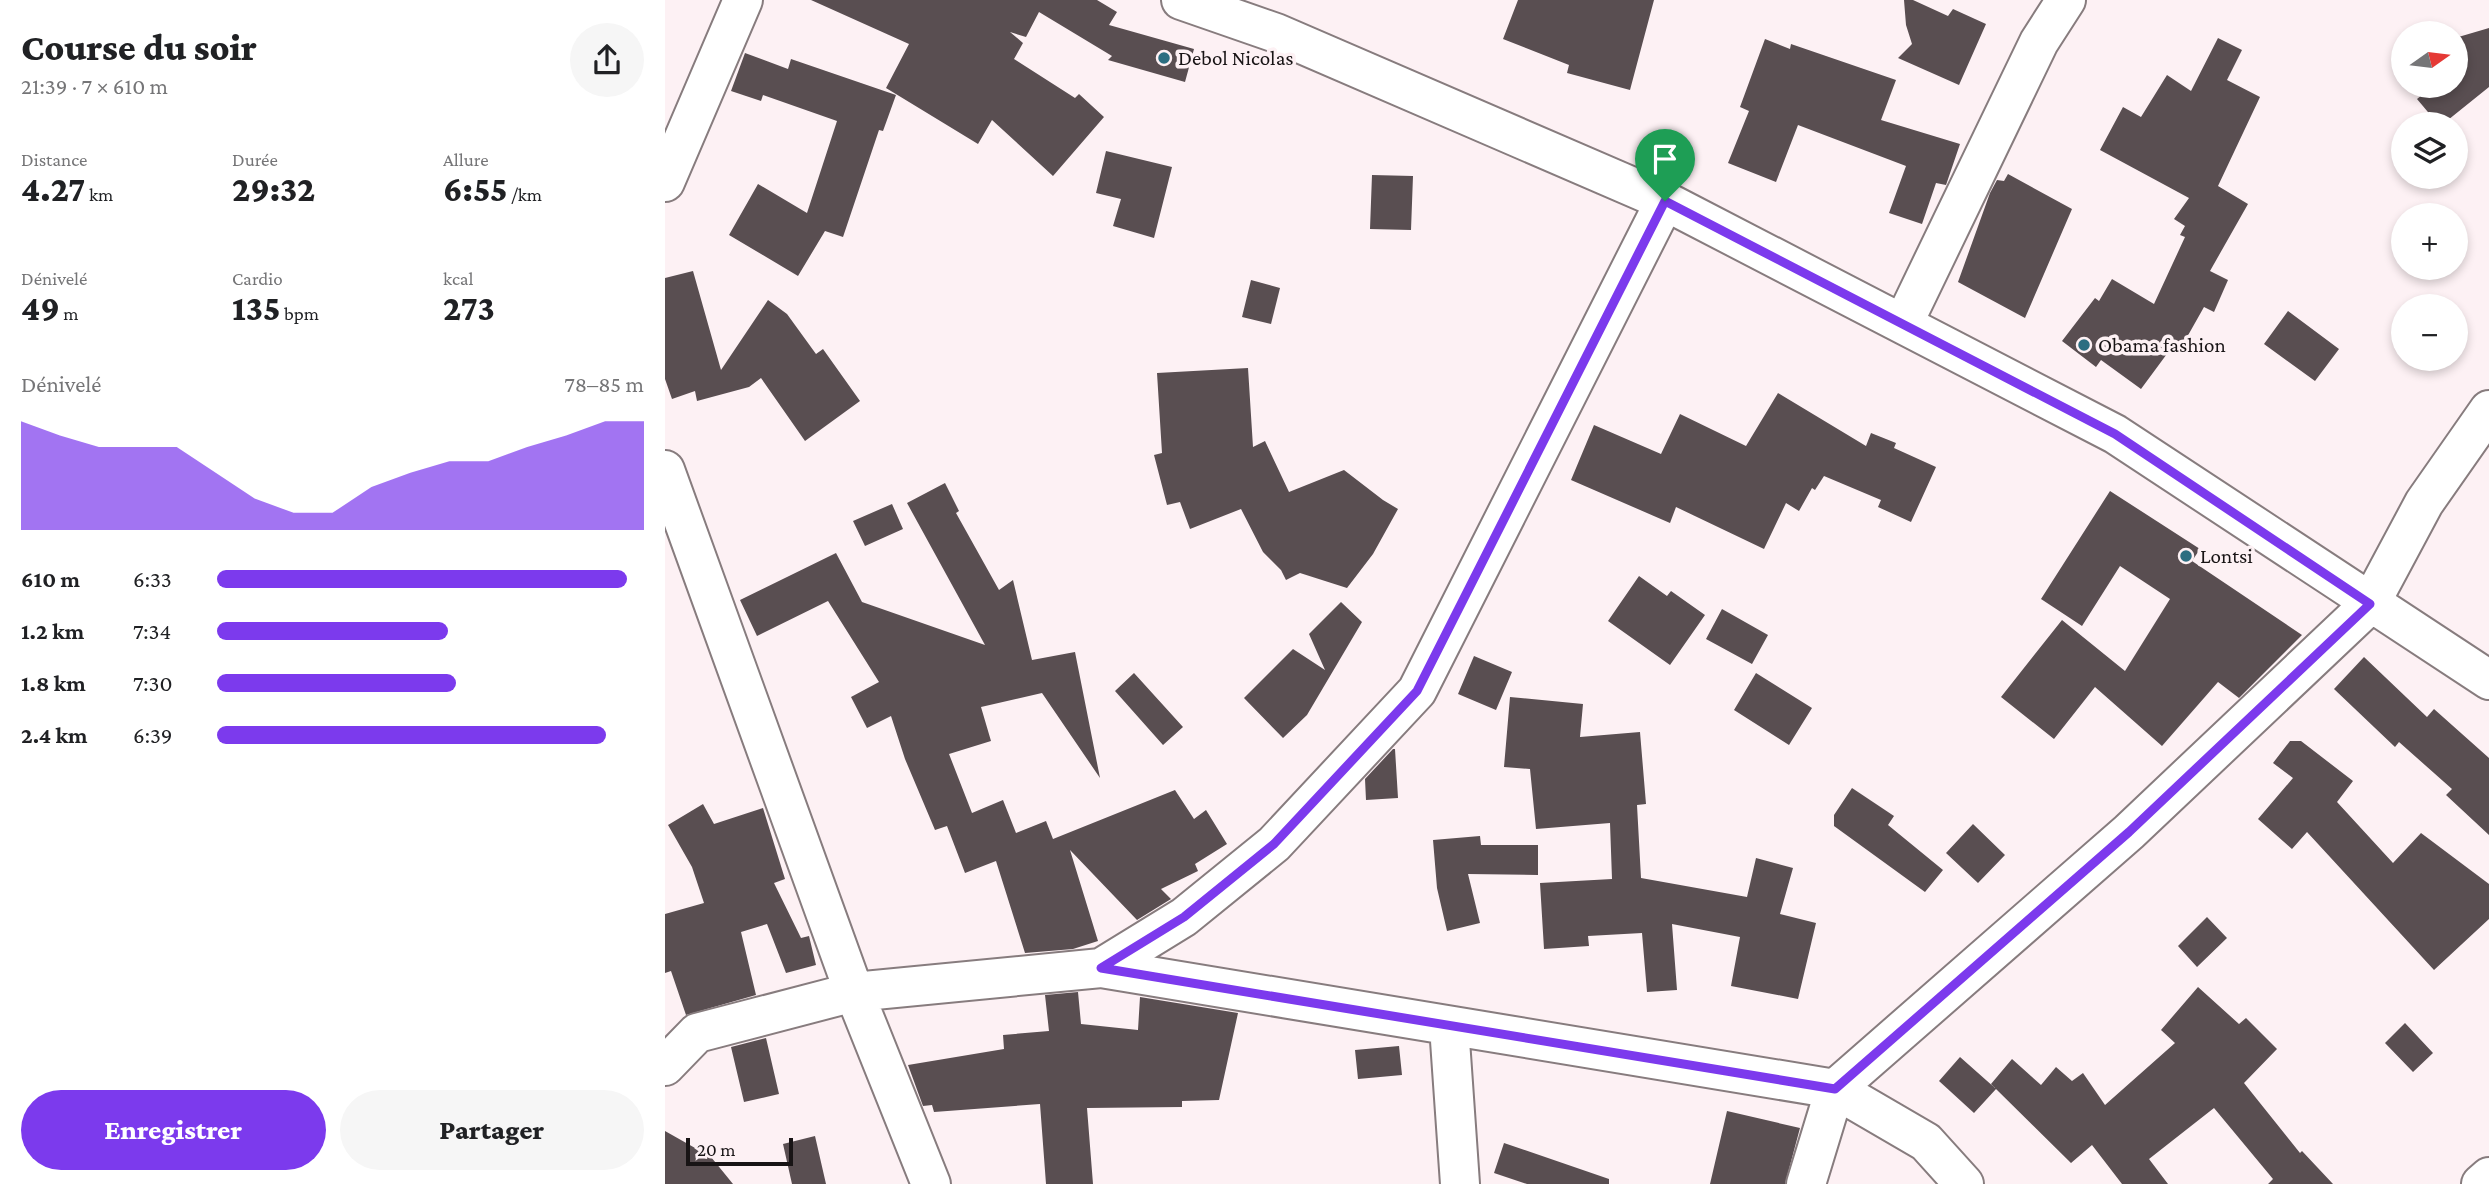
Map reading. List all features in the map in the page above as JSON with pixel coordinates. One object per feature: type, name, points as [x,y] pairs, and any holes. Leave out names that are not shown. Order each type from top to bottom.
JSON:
[{"type":"street","points":[[665,182],[743,0]]},
{"type":"street","points":[[1181,0],[1276,33],[1665,201],[2115,434],[2489,680]]},
{"type":"street","points":[[1903,324],[2039,42],[2066,0]]},
{"type":"street","points":[[1101,968],[1184,917],[1274,844],[1417,691],[1665,201]]},
{"type":"street","points":[[1806,1184],[1835,1089],[2129,832],[2370,604],[2424,503],[2489,410]]},
{"type":"street","points":[[665,470],[854,992],[931,1184]]},
{"type":"street","points":[[665,1066],[697,1033],[854,992],[1101,968],[1835,1089],[1926,1142],[1964,1184]]},
{"type":"street","points":[[1449,1026],[1460,1184]]},
{"type":"street","points":[[2481,1184],[2489,1177]]},
{"type":"building","points":[[811,0],[1097,0],[1117,12],[1109,25],[1194,49],[1185,82],[1108,60],[1112,56],[1039,12],[1026,37],[1010,32],[1023,43],[1014,59],[1075,98],[1079,94],[1104,117],[1053,176],[992,120],[978,144],[886,88],[909,44]]},
{"type":"building","points":[[1518,0],[1654,0],[1630,90],[1567,73],[1569,65],[1503,39]]},
{"type":"building","points":[[1904,0],[1913,0],[1948,16],[1953,9],[1986,24],[1959,85],[1898,58],[1912,44],[1906,25]]},
{"type":"building","points":[[2489,28],[2489,87],[2458,112],[2428,112],[2418,98],[2468,98],[2468,34]]},
{"type":"building","points":[[2218,38],[2242,50],[2227,80],[2260,97],[2218,186],[2248,204],[2210,271],[2228,280],[2214,312],[2204,307],[2182,346],[2175,343],[2141,389],[2101,360],[2096,367],[2062,341],[2095,298],[2099,301],[2112,279],[2154,304],[2185,237],[2180,235],[2185,226],[2174,219],[2189,198],[2100,150],[2123,107],[2141,117],[2167,75],[2191,91]]},
{"type":"building","points":[[1765,39],[1790,49],[1791,44],[1896,80],[1881,120],[1960,144],[1946,185],[1936,183],[1922,224],[1889,213],[1906,166],[1798,125],[1776,182],[1728,163],[1749,111],[1740,107]]},
{"type":"building","points":[[745,53],[788,69],[791,59],[896,95],[883,131],[879,130],[843,237],[825,231],[798,276],[729,235],[758,184],[807,213],[837,121],[763,95],[761,101],[731,91]]},
{"type":"building","points":[[1106,151],[1172,167],[1154,238],[1113,226],[1121,199],[1096,193]]},
{"type":"building","points":[[2008,174],[2072,209],[2025,318],[1958,282],[1990,193],[1997,180],[2004,181]]},
{"type":"building","points":[[1372,175],[1413,176],[1411,230],[1370,229]]},
{"type":"building","points":[[693,271],[721,370],[768,300],[787,314],[816,354],[823,349],[860,401],[805,441],[761,378],[749,387],[697,401],[695,391],[672,399],[665,379],[665,278]]},
{"type":"building","points":[[1251,280],[1280,288],[1271,324],[1242,317]]},
{"type":"building","points":[[2288,311],[2339,349],[2315,381],[2264,344]]},
{"type":"building","points":[[1248,368],[1253,447],[1265,441],[1289,492],[1344,470],[1398,509],[1373,554],[1347,588],[1300,573],[1286,580],[1281,570],[1263,552],[1241,509],[1190,529],[1180,502],[1167,505],[1154,455],[1162,453],[1157,373]]},
{"type":"building","points":[[1778,393],[1866,446],[1871,433],[1896,443],[1894,448],[1936,467],[1911,522],[1878,507],[1881,500],[1824,476],[1815,490],[1812,488],[1799,511],[1786,503],[1764,549],[1676,507],[1670,523],[1571,480],[1594,425],[1661,454],[1680,414],[1746,446]]},
{"type":"building","points":[[945,483],[959,511],[956,513],[999,590],[1013,580],[1032,660],[1075,652],[1100,778],[1042,693],[981,707],[991,741],[949,754],[972,813],[1003,800],[1016,833],[1046,821],[1053,839],[1175,790],[1194,819],[1206,810],[1227,844],[1195,864],[1198,871],[1161,889],[1171,899],[1137,920],[1070,850],[1098,941],[1073,949],[1025,953],[996,861],[965,873],[947,826],[935,830],[905,759],[891,716],[867,728],[851,697],[879,682],[828,601],[757,636],[740,600],[836,553],[862,602],[985,645],[907,503]]},
{"type":"building","points":[[2110,491],[2200,549],[2192,561],[2302,635],[2239,698],[2218,682],[2162,746],[2095,687],[2054,739],[2001,697],[2062,620],[2125,671],[2170,599],[2120,566],[2082,626],[2041,599]]},
{"type":"building","points":[[892,504],[903,529],[865,546],[853,521]]},
{"type":"building","points":[[1639,576],[1667,596],[1671,591],[1705,615],[1670,665],[1608,621]]},
{"type":"building","points":[[1341,602],[1362,622],[1307,715],[1283,738],[1244,698],[1293,649],[1325,670],[1309,634]]},
{"type":"building","points":[[1722,609],[1768,635],[1752,664],[1706,639]]},
{"type":"building","points":[[1474,656],[1512,672],[1496,710],[1458,694]]},
{"type":"building","points":[[2364,657],[2427,717],[2434,709],[2489,758],[2489,835],[2446,795],[2452,789],[2399,742],[2395,747],[2334,689]]},
{"type":"building","points":[[1134,673],[1183,727],[1163,745],[1115,691]]},
{"type":"building","points":[[1756,673],[1812,708],[1789,745],[1734,710]]},
{"type":"building","points":[[1510,697],[1583,704],[1580,737],[1640,732],[1646,804],[1637,805],[1641,878],[1747,897],[1756,858],[1793,868],[1780,914],[1816,923],[1798,999],[1731,986],[1740,937],[1672,924],[1677,990],[1647,992],[1642,933],[1588,936],[1589,946],[1544,949],[1540,883],[1612,879],[1610,823],[1536,829],[1530,769],[1504,767]]},
{"type":"building","points":[[2290,741],[2301,741],[2353,781],[2337,802],[2393,863],[2421,833],[2489,884],[2489,919],[2434,970],[2307,832],[2292,849],[2258,819],[2293,778],[2273,763]]},
{"type":"building","points":[[1393,749],[1398,798],[1366,800],[1365,779]]},
{"type":"building","points":[[1852,788],[1894,816],[1888,825],[1943,870],[1925,892],[1834,826],[1834,815]]},
{"type":"building","points":[[703,804],[714,824],[763,808],[785,879],[774,883],[801,938],[809,936],[816,965],[786,973],[767,924],[741,932],[756,995],[686,1015],[671,971],[665,973],[665,914],[704,903],[692,867],[668,825]]},
{"type":"building","points":[[1973,824],[2005,855],[1978,883],[1946,853]]},
{"type":"building","points":[[1480,836],[1481,845],[1538,845],[1538,875],[1468,874],[1480,923],[1447,931],[1437,888],[1433,840]]},
{"type":"building","points":[[2207,917],[2227,938],[2197,967],[2178,946]]},
{"type":"building","points":[[2198,987],[2239,1024],[2246,1018],[2277,1049],[2244,1083],[2300,1153],[2302,1151],[2333,1184],[2268,1184],[2273,1179],[2214,1108],[2149,1159],[2168,1184],[2122,1184],[2092,1145],[2071,1163],[1996,1089],[1974,1113],[1939,1081],[1960,1057],[1995,1088],[1991,1084],[2012,1059],[2041,1085],[2056,1067],[2072,1081],[2083,1073],[2105,1105],[2175,1043],[2161,1030]]},
{"type":"building","points":[[1078,992],[1081,1024],[1138,1030],[1140,997],[1238,1013],[1219,1100],[1182,1101],[1182,1107],[1087,1108],[1093,1184],[1046,1184],[1040,1104],[934,1112],[932,1105],[923,1106],[908,1065],[1004,1049],[1003,1035],[1049,1031],[1045,995]]},
{"type":"building","points":[[2405,1023],[2433,1053],[2413,1072],[2385,1043]]},
{"type":"building","points":[[766,1038],[779,1094],[744,1102],[731,1047]]},
{"type":"building","points":[[1399,1046],[1402,1075],[1358,1079],[1355,1050]]},
{"type":"building","points":[[1727,1111],[1800,1128],[1785,1184],[1710,1184]]},
{"type":"building","points":[[665,1131],[711,1157],[733,1184],[665,1184]]},
{"type":"building","points":[[815,1136],[826,1184],[792,1184],[783,1144]]},
{"type":"building","points":[[1504,1143],[1609,1179],[1609,1184],[1527,1184],[1494,1173]]},
{"type":"place","name":"Debol Nicolas","points":[[1164,58]]},
{"type":"place","name":"Obama fashion","points":[[2084,345]]},
{"type":"place","name":"Lontsi","points":[[2186,556]]},
{"type":"route","points":[[1665,201],[2115,434],[2370,604],[2129,832],[1835,1089],[1101,968],[1184,917],[1274,844],[1417,691],[1665,201]]}]
